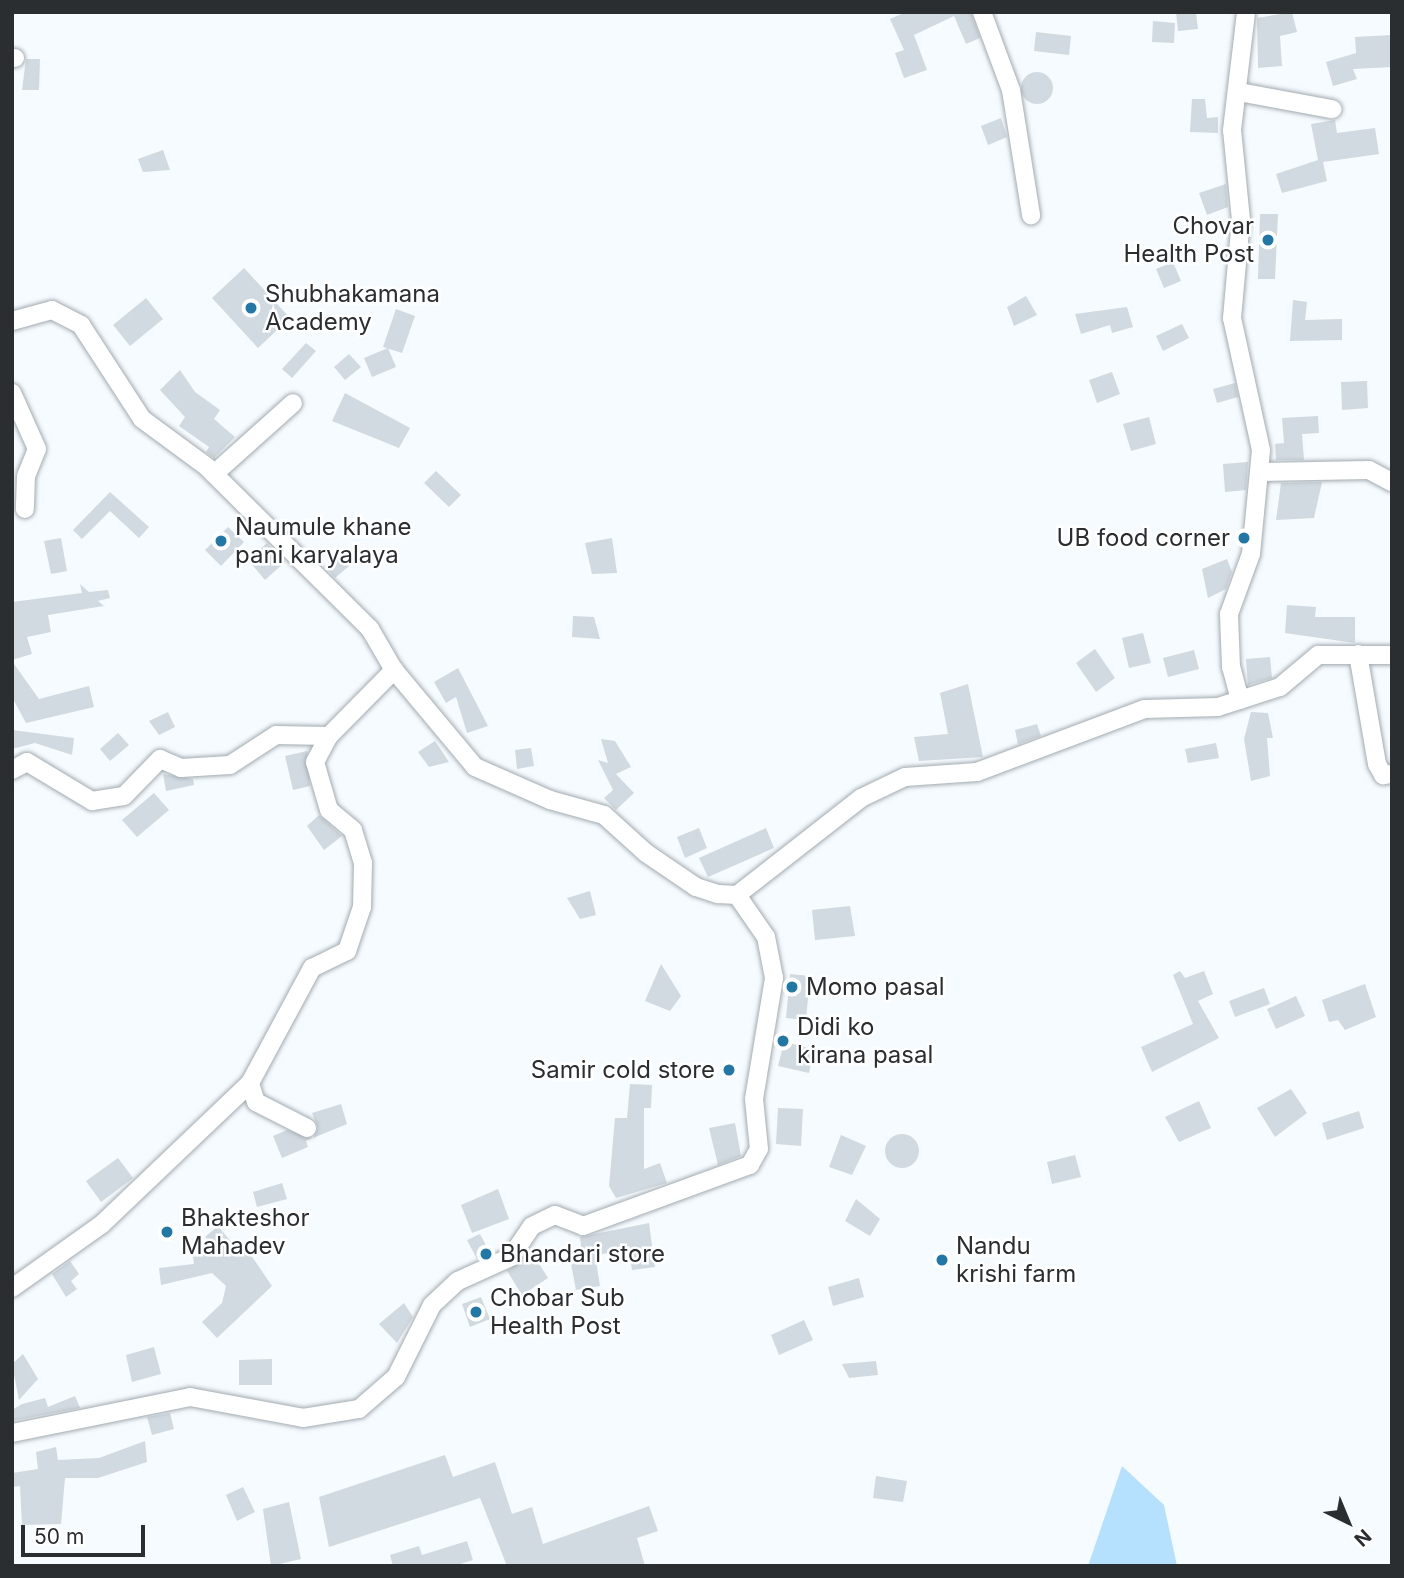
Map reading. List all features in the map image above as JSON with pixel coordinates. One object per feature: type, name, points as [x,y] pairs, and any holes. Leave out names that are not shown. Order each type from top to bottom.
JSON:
[{"type":"street","points":[[982,12],[1011,90],[1031,215]]},
{"type":"street","points":[[1240,700],[1231,667],[1229,614],[1251,554],[1260,472],[1232,318],[1241,220],[1232,130],[1239,92],[1246,12]]},
{"type":"street","points":[[1239,92],[1332,109]]},
{"type":"street","points":[[12,321],[52,310],[81,325],[142,419],[214,474],[370,629],[394,670],[475,767],[550,800],[604,815],[696,887],[737,895],[766,937],[774,978],[754,1099],[759,1149],[750,1165],[583,1226],[555,1215],[532,1226],[511,1257],[458,1281],[432,1304],[396,1377],[359,1409],[303,1418],[190,1397],[12,1433]]},
{"type":"street","points":[[12,393],[37,449],[26,476],[25,509]]},
{"type":"street","points":[[214,474],[293,403]]},
{"type":"street","points":[[1260,472],[1369,470],[1392,482]]},
{"type":"street","points":[[737,895],[861,798],[905,777],[976,772],[1145,709],[1217,707],[1280,687],[1318,654],[1392,655]]},
{"type":"street","points":[[1358,654],[1377,764],[1383,775],[1392,774]]},
{"type":"street","points":[[12,1288],[102,1224],[250,1083],[313,968],[347,951],[362,906],[363,863],[353,830],[328,810],[314,762],[329,736],[394,670]]},
{"type":"street","points":[[12,769],[27,762],[92,801],[124,796],[160,759],[181,768],[230,765],[276,735],[329,736]]},
{"type":"street","points":[[250,1083],[257,1102],[307,1128]]},
{"type":"shaded area","points":[[1122,1466],[1164,1505],[1177,1566],[1088,1566]]},
{"type":"building","points":[[906,12],[971,12],[980,38],[966,44],[954,16],[914,35],[927,70],[904,78],[895,53],[904,50],[890,19]]},
{"type":"building","points":[[1176,12],[1196,12],[1198,29],[1178,31]]},
{"type":"building","points":[[1292,12],[1297,32],[1280,36],[1282,66],[1258,68],[1257,18]]},
{"type":"building","points":[[1153,21],[1175,23],[1174,43],[1152,42]]},
{"type":"building","points":[[1036,32],[1071,36],[1069,55],[1034,51]]},
{"type":"building","points":[[1392,35],[1392,67],[1353,69],[1357,79],[1333,86],[1326,62],[1356,53],[1355,37]]},
{"type":"building","points":[[26,59],[40,59],[39,90],[22,90]]},
{"type":"building","points":[[1037,72],[1048,77],[1053,88],[1048,99],[1037,104],[1026,99],[1021,88],[1026,77]]},
{"type":"building","points":[[1192,99],[1205,99],[1207,118],[1218,117],[1218,133],[1190,132]]},
{"type":"building","points":[[1001,118],[1007,137],[988,145],[981,126]]},
{"type":"building","points":[[1335,120],[1337,133],[1375,128],[1379,154],[1323,162],[1327,181],[1282,193],[1276,174],[1318,160],[1311,124]]},
{"type":"building","points":[[163,150],[170,170],[143,172],[138,159]]},
{"type":"building","points":[[1226,184],[1228,207],[1207,215],[1199,193]]},
{"type":"building","name":"Chovar Health Post","points":[[1260,214],[1278,214],[1275,279],[1258,279]]},
{"type":"building","points":[[1173,262],[1181,281],[1164,288],[1156,269]]},
{"type":"building","name":"Shubhakamana Academy","points":[[244,268],[290,318],[258,348],[212,298]]},
{"type":"building","points":[[1026,296],[1037,315],[1014,326],[1007,307]]},
{"type":"building","points":[[146,298],[163,319],[130,346],[113,325]]},
{"type":"building","points":[[1293,300],[1307,302],[1305,320],[1342,319],[1342,340],[1290,341]]},
{"type":"building","points":[[1127,307],[1133,327],[1112,333],[1110,325],[1081,334],[1075,314]]},
{"type":"building","points":[[396,309],[415,316],[402,353],[383,347]]},
{"type":"building","points":[[1182,324],[1189,338],[1163,351],[1156,336]]},
{"type":"building","points":[[306,343],[316,351],[292,378],[282,369]]},
{"type":"building","points":[[388,348],[396,367],[372,377],[364,358]]},
{"type":"building","points":[[349,354],[361,367],[345,380],[334,367]]},
{"type":"building","points":[[180,370],[195,392],[220,410],[214,419],[235,437],[214,458],[206,452],[209,447],[179,426],[185,417],[160,390]]},
{"type":"building","points":[[1112,372],[1120,394],[1097,403],[1089,380]]},
{"type":"building","points":[[1367,381],[1368,408],[1342,410],[1341,382]]},
{"type":"building","points":[[1235,383],[1238,397],[1217,403],[1213,389]]},
{"type":"building","points":[[345,393],[410,428],[399,448],[332,421]]},
{"type":"building","points":[[1318,416],[1319,433],[1302,434],[1304,460],[1276,460],[1275,444],[1284,443],[1282,418]]},
{"type":"building","points":[[1149,417],[1156,444],[1131,451],[1123,424]]},
{"type":"building","points":[[1248,462],[1246,490],[1225,492],[1223,464]]},
{"type":"building","points":[[436,471],[461,495],[449,507],[424,483]]},
{"type":"building","points":[[1322,482],[1314,518],[1276,520],[1281,483]]},
{"type":"building","points":[[110,492],[149,527],[139,538],[110,511],[82,539],[73,530]]},
{"type":"building","points":[[228,527],[244,542],[221,566],[205,550]]},
{"type":"building","points":[[61,538],[67,571],[51,574],[44,541]]},
{"type":"building","points":[[612,538],[617,573],[592,574],[585,543]]},
{"type":"building","points":[[267,543],[285,562],[265,580],[248,560]]},
{"type":"building","points":[[347,550],[356,560],[335,578],[326,568]]},
{"type":"building","points":[[1227,559],[1232,572],[1226,589],[1208,598],[1202,569]]},
{"type":"building","points":[[80,584],[89,592],[108,590],[110,598],[98,601],[104,606],[48,615],[51,632],[27,637],[32,654],[12,660],[12,602],[82,593]]},
{"type":"building","points":[[1287,605],[1316,607],[1315,617],[1355,617],[1355,643],[1285,633]]},
{"type":"building","points":[[573,616],[594,617],[600,639],[572,637]]},
{"type":"building","points":[[1143,633],[1151,663],[1129,668],[1122,638]]},
{"type":"building","points":[[1095,649],[1115,678],[1096,692],[1076,663]]},
{"type":"building","points":[[1194,650],[1199,669],[1168,677],[1163,658]]},
{"type":"building","points":[[1270,657],[1272,678],[1248,685],[1246,659]]},
{"type":"building","points":[[12,661],[39,699],[89,686],[94,707],[26,723],[12,697]]},
{"type":"building","points":[[458,668],[488,726],[467,733],[456,697],[446,703],[434,682]]},
{"type":"building","points":[[968,684],[983,757],[919,761],[914,737],[948,734],[940,693]]},
{"type":"building","points":[[168,712],[175,727],[159,735],[149,721]]},
{"type":"building","points":[[1251,712],[1268,713],[1273,738],[1267,738],[1270,776],[1251,781],[1244,739]]},
{"type":"building","points":[[1037,724],[1041,736],[1018,744],[1015,730]]},
{"type":"building","points":[[12,730],[74,738],[72,755],[35,743],[12,749]]},
{"type":"building","points":[[118,733],[129,745],[110,761],[100,749]]},
{"type":"building","points":[[601,739],[615,741],[631,767],[616,774],[634,793],[616,810],[604,798],[613,790],[598,760],[608,763]]},
{"type":"building","points":[[435,741],[449,762],[429,767],[418,752]]},
{"type":"building","points":[[1216,743],[1219,758],[1188,763],[1185,749]]},
{"type":"building","points":[[531,748],[534,766],[517,769],[515,750]]},
{"type":"building","points":[[307,751],[310,786],[293,790],[285,756]]},
{"type":"building","points":[[163,774],[193,779],[194,785],[166,791]]},
{"type":"building","points":[[154,793],[169,810],[137,837],[122,820]]},
{"type":"building","points":[[319,815],[342,836],[324,850],[307,826]]},
{"type":"building","points":[[699,828],[707,848],[685,858],[677,837]]},
{"type":"building","points":[[766,828],[774,848],[708,877],[699,858]]},
{"type":"building","points":[[590,891],[596,915],[580,919],[567,898]]},
{"type":"building","points":[[850,906],[855,936],[815,940],[812,910]]},
{"type":"building","points":[[661,964],[681,996],[670,1011],[645,1001]]},
{"type":"building","points":[[1180,971],[1185,978],[1204,971],[1213,994],[1198,1001],[1219,1038],[1152,1072],[1141,1047],[1193,1024],[1173,975]]},
{"type":"building","points":[[790,974],[810,976],[806,1020],[786,1018]]},
{"type":"building","points":[[1365,984],[1376,1017],[1345,1030],[1338,1020],[1329,1022],[1322,1000]]},
{"type":"building","points":[[1264,988],[1270,1004],[1235,1017],[1229,1001]]},
{"type":"building","points":[[1296,996],[1305,1016],[1276,1029],[1267,1009]]},
{"type":"building","points":[[784,1042],[814,1049],[809,1073],[778,1066]]},
{"type":"building","points":[[630,1084],[652,1085],[651,1108],[644,1108],[644,1169],[660,1163],[667,1183],[616,1198],[609,1186],[615,1118],[627,1118]]},
{"type":"building","points":[[1291,1089],[1307,1113],[1275,1137],[1257,1108]]},
{"type":"building","points":[[1199,1101],[1211,1128],[1179,1142],[1165,1117]]},
{"type":"building","points":[[341,1104],[347,1124],[313,1138],[318,1128],[312,1113]]},
{"type":"building","points":[[778,1108],[803,1109],[801,1146],[776,1144]]},
{"type":"building","points":[[1359,1111],[1364,1128],[1327,1140],[1322,1123]]},
{"type":"building","points":[[735,1123],[741,1156],[718,1165],[709,1128]]},
{"type":"building","points":[[287,1130],[312,1138],[306,1141],[308,1147],[282,1158],[273,1136]]},
{"type":"building","points":[[902,1134],[914,1139],[919,1151],[914,1163],[902,1168],[890,1163],[885,1151],[890,1139]]},
{"type":"building","points":[[841,1135],[866,1146],[852,1175],[829,1167]]},
{"type":"building","points":[[1075,1155],[1081,1177],[1052,1184],[1047,1162]]},
{"type":"building","points":[[118,1158],[133,1178],[101,1202],[86,1181]]},
{"type":"building","points":[[282,1183],[287,1199],[257,1207],[253,1192]]},
{"type":"building","points":[[498,1189],[509,1219],[472,1233],[461,1205]]},
{"type":"building","points":[[856,1199],[880,1219],[870,1236],[845,1221]]},
{"type":"building","points":[[649,1223],[655,1267],[632,1270],[629,1250],[595,1255],[600,1286],[576,1290],[571,1264],[583,1262],[580,1237]]},
{"type":"building","points":[[218,1226],[233,1244],[240,1239],[272,1286],[217,1338],[202,1322],[222,1303],[226,1286],[212,1273],[161,1285],[159,1268],[194,1264],[193,1257],[217,1251],[205,1237]]},
{"type":"building","points":[[480,1234],[490,1253],[477,1259],[467,1240]]},
{"type":"building","points":[[531,1251],[548,1278],[522,1295],[507,1271]]},
{"type":"building","points":[[70,1261],[79,1274],[71,1281],[77,1289],[66,1297],[52,1274]]},
{"type":"building","points":[[859,1278],[864,1297],[833,1306],[828,1287]]},
{"type":"building","name":"Chobar Sub Health Post","points":[[481,1297],[490,1319],[470,1327],[462,1304]]},
{"type":"building","points":[[404,1303],[413,1317],[397,1343],[379,1324]]},
{"type":"building","points":[[804,1320],[813,1340],[779,1355],[771,1335]]},
{"type":"building","points":[[154,1347],[161,1374],[132,1382],[126,1355]]},
{"type":"building","points":[[23,1354],[38,1379],[19,1400],[12,1364]]},
{"type":"building","points":[[272,1359],[272,1385],[239,1385],[239,1360]]},
{"type":"building","points":[[876,1361],[878,1375],[849,1378],[842,1364]]},
{"type":"building","points":[[75,1396],[80,1408],[12,1421],[12,1410],[22,1404],[45,1398],[48,1407]]},
{"type":"building","points":[[170,1413],[174,1429],[152,1435],[147,1417]]},
{"type":"building","points":[[145,1441],[147,1462],[98,1478],[65,1478],[61,1524],[22,1525],[20,1486],[12,1487],[12,1473],[38,1469],[36,1452],[56,1447],[58,1460],[99,1458]]},
{"type":"building","points":[[445,1455],[453,1477],[495,1462],[512,1514],[532,1507],[543,1544],[649,1506],[658,1531],[637,1538],[645,1566],[507,1566],[480,1498],[329,1547],[319,1497]]},
{"type":"building","points":[[876,1476],[907,1481],[903,1502],[873,1498]]},
{"type":"building","points":[[243,1487],[255,1512],[237,1521],[226,1495]]},
{"type":"building","points":[[289,1502],[301,1559],[271,1566],[263,1509]]},
{"type":"building","points":[[467,1541],[473,1560],[454,1566],[393,1566],[390,1555],[419,1546],[422,1555]]},
{"type":"place","name":"Chovar Health Post","points":[[1268,240]]},
{"type":"place","name":"Shubhakamana Academy","points":[[251,308]]},
{"type":"place","name":"UB food corner","points":[[1244,538]]},
{"type":"place","name":"Naumule khane pani karyalaya","points":[[221,541]]},
{"type":"place","name":"Momo pasal","points":[[792,987]]},
{"type":"place","name":"Didi ko kirana pasal","points":[[783,1041]]},
{"type":"place","name":"Samir cold store","points":[[729,1070]]},
{"type":"place","name":"Bhakteshor Mahadev","points":[[167,1232]]},
{"type":"place","name":"Bhandari store","points":[[486,1254]]},
{"type":"place","name":"Nandu krishi farm","points":[[942,1260]]},
{"type":"place","name":"Chobar Sub Health Post","points":[[476,1312]]}]
